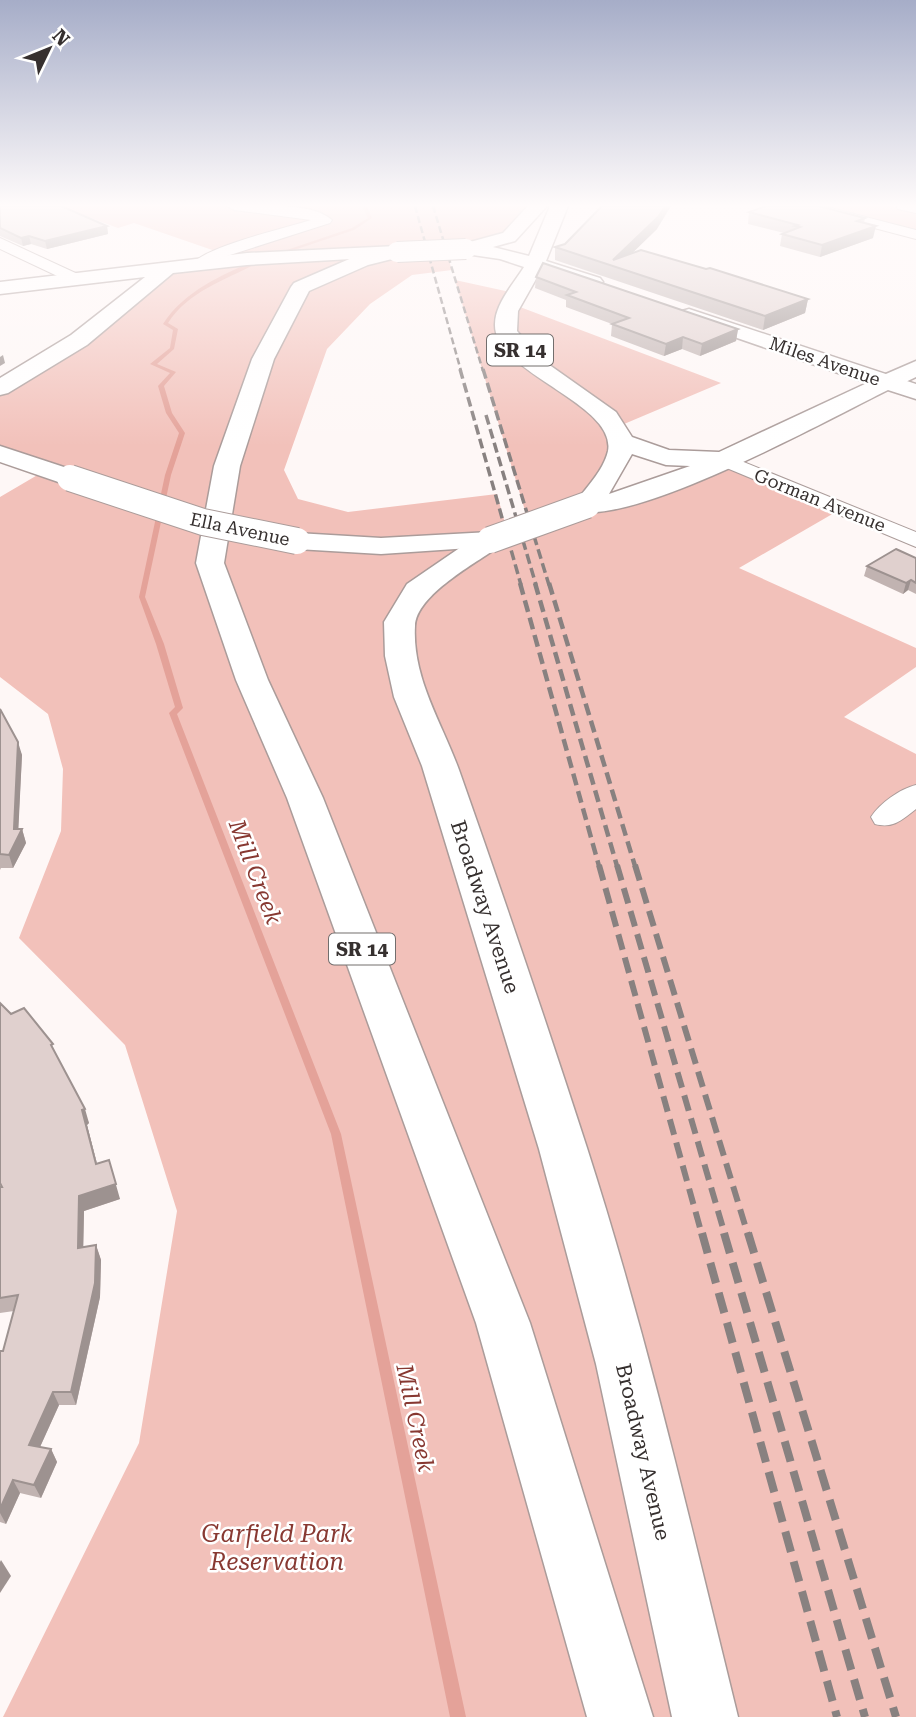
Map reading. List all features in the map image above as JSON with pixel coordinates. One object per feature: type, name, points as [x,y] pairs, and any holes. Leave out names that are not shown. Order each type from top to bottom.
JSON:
[{"type":"main road","points":[[0,388],[79,340],[145,286]]},
{"type":"main road","name":"SR 14","points":[[303,286],[263,359],[226,466],[211,563],[252,680],[305,798],[503,1323],[620,1717]]},
{"type":"main road","name":"SR 14","points":[[523,286],[509,311],[505,327],[512,341],[526,358],[598,410],[616,428],[622,442]]},
{"type":"main road","points":[[604,286],[615,290]]},
{"type":"main road","name":"Miles Avenue","points":[[668,308],[916,392]]},
{"type":"main road","name":"Broadway Avenue","points":[[705,1717],[623,1364],[563,1149],[440,766],[411,697],[401,656],[399,622],[418,590],[490,540],[587,505],[624,500],[724,460],[916,368]]},
{"type":"main road","points":[[587,505],[611,474],[622,442],[666,457],[724,460]]},
{"type":"main road","name":"Ella Avenue","points":[[0,454],[203,523],[297,541],[381,546],[490,540]]},
{"type":"street","name":"Gorman Avenue","points":[[724,460],[916,540]]},
{"type":"street","points":[[886,817],[916,794]]},
{"type":"green space","name":"Garfield Park Reservation","points":[[142,286],[396,286],[370,304],[327,349],[284,470],[298,499],[348,512],[497,494],[508,534],[530,527],[457,286],[483,286],[519,294],[520,307],[721,383],[617,427],[622,442],[588,504],[724,460],[841,509],[739,568],[916,648],[916,667],[844,717],[916,754],[916,1717],[3,1717],[139,1443],[177,1211],[125,1045],[19,938],[61,831],[63,769],[48,714],[0,677],[0,497],[46,470],[0,454],[0,388]]},
{"type":"building","points":[[560,286],[611,286],[738,329],[702,344],[683,337],[666,344],[612,324],[629,318],[567,295],[576,292]]},
{"type":"building","points":[[674,286],[767,286],[808,299],[765,316]]},
{"type":"building","points":[[896,549],[916,558],[916,583],[911,580],[906,583],[867,566]]},
{"type":"building","points":[[0,709],[18,742],[14,829],[22,829],[9,855],[0,854]]},
{"type":"building","points":[[0,1003],[11,1014],[24,1008],[53,1044],[51,1045],[85,1109],[82,1110],[96,1164],[109,1160],[116,1184],[79,1196],[78,1248],[96,1245],[95,1283],[71,1392],[53,1392],[29,1445],[51,1449],[34,1485],[13,1480],[0,1509],[0,1351],[3,1351],[18,1295],[0,1298]]},
{"type":"waterway","name":"Mill Creek","points":[[209,286],[172,314],[165,324],[176,329],[172,349],[153,364],[173,372],[161,386],[169,413],[182,433],[168,475],[142,597],[160,644],[179,708],[173,713],[336,1134],[458,1717]]},
{"type":"railway","points":[[437,286],[461,371]]},
{"type":"railway","points":[[457,286],[483,371]]},
{"type":"railway","points":[[460,369],[521,585]]},
{"type":"railway","points":[[483,369],[549,585]]},
{"type":"railway","points":[[486,415],[536,585]]},
{"type":"railway","points":[[520,583],[599,866]]},
{"type":"railway","points":[[535,583],[617,866]]},
{"type":"railway","points":[[549,583],[635,866]]},
{"type":"railway","points":[[599,865],[702,1235]]},
{"type":"railway","points":[[617,865],[725,1235]]},
{"type":"railway","points":[[635,865],[748,1235]]},
{"type":"railway","points":[[702,1233],[837,1717]]},
{"type":"railway","points":[[724,1233],[865,1717]]},
{"type":"railway","points":[[748,1233],[896,1717]]}]
